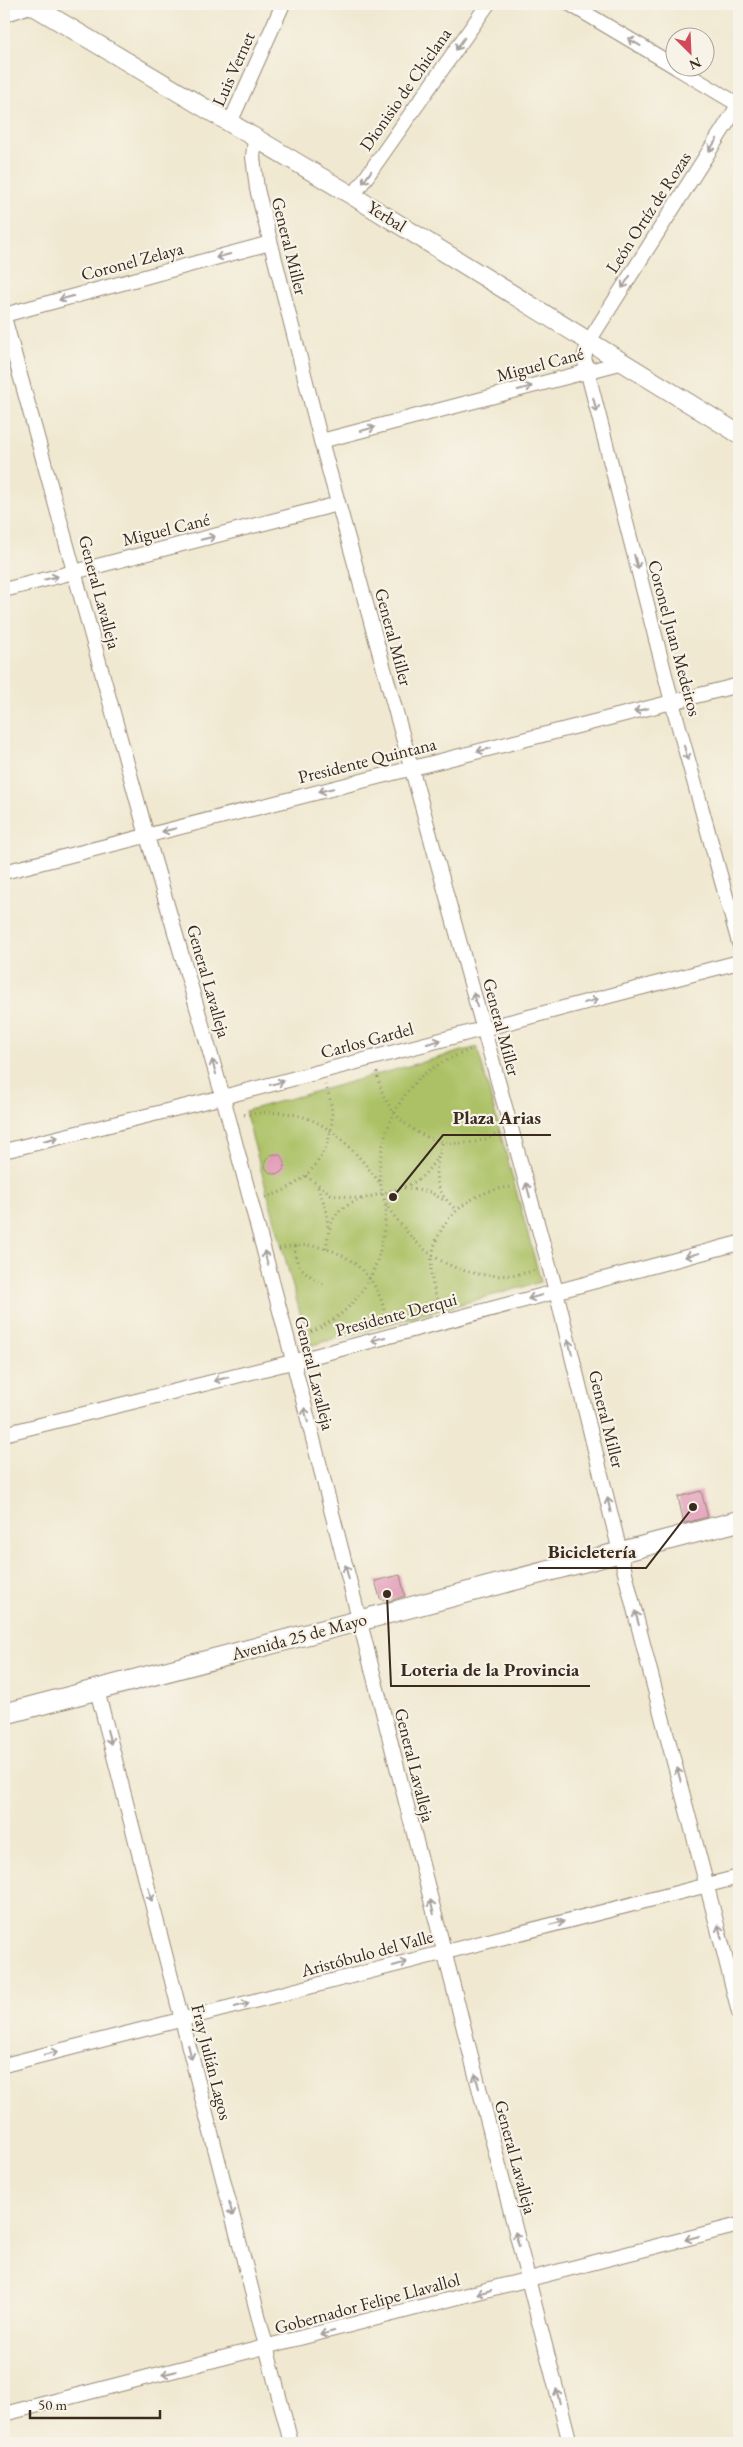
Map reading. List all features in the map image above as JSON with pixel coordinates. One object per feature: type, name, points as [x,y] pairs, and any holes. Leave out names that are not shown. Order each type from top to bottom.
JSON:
[{"type":"main road","name":"Avenida 25 de Mayo","points":[[4,1714],[739,1521]]},
{"type":"street","name":"Yerbal","points":[[32,4],[353,196],[739,434]]},
{"type":"street","points":[[4,15],[32,4]]},
{"type":"street","name":"Luis Vernet","points":[[230,122],[283,4]]},
{"type":"street","name":"Dionisio de Chiclana","points":[[353,196],[488,4]]},
{"type":"street","points":[[570,4],[666,61]]},
{"type":"street","points":[[695,78],[739,104]]},
{"type":"street","name":"León Ortíz de Rozas","points":[[588,341],[739,104]]},
{"type":"street","name":"General Miller","points":[[255,138],[253,156],[257,189],[321,441],[556,1291],[590,1422],[620,1553],[708,1885],[739,2013]]},
{"type":"street","name":"Coronel Zelaya","points":[[4,316],[270,243]]},
{"type":"street","name":"General Lavalleja","points":[[4,316],[147,836],[223,1096],[288,1342],[570,2443]]},
{"type":"street","name":"Coronel Juan Medeiros","points":[[588,341],[584,358],[586,372],[672,702],[739,943]]},
{"type":"street","name":"Miguel Cané","points":[[321,441],[624,362]]},
{"type":"street","name":"Miguel Cané","points":[[4,590],[338,504]]},
{"type":"street","name":"Presidente Quintana","points":[[4,872],[739,685]]},
{"type":"street","name":"Carlos Gardel","points":[[4,1151],[318,1072],[739,962]]},
{"type":"street","name":"Presidente Derqui","points":[[4,1434],[292,1362],[739,1243]]},
{"type":"street","name":"Fray Julián Lagos","points":[[97,1690],[291,2443]]},
{"type":"street","name":"Aristóbulo del Valle","points":[[4,2065],[739,1877]]},
{"type":"street","name":"Gobernador Felipe Llavallol","points":[[4,2414],[267,2348],[739,2225]]},
{"type":"path","points":[[380,1182],[383,1150],[395,1113],[410,1088],[423,1075],[457,1055],[487,1043]]},
{"type":"path","points":[[378,1056],[377,1074],[383,1095],[395,1113],[413,1130],[442,1143],[478,1142],[489,1138],[510,1125]]},
{"type":"path","points":[[250,1198],[277,1194],[306,1176],[326,1149],[330,1130],[331,1104],[329,1092],[318,1072]]},
{"type":"path","points":[[228,1119],[275,1112],[313,1120],[345,1141],[380,1182],[384,1194],[386,1204],[382,1246],[370,1278],[357,1299],[344,1312],[311,1333],[288,1342]]},
{"type":"path","points":[[442,1143],[435,1175],[437,1187],[456,1210]]},
{"type":"path","points":[[328,1232],[336,1215],[345,1206],[402,1188],[417,1181],[439,1155]]},
{"type":"path","points":[[306,1176],[331,1194],[364,1200]]},
{"type":"path","points":[[317,1185],[328,1212],[326,1248]]},
{"type":"path","points":[[402,1188],[430,1192],[448,1202]]},
{"type":"path","points":[[450,1319],[437,1300],[434,1289],[432,1256],[439,1234],[456,1210],[479,1194],[500,1188],[527,1188]]},
{"type":"path","points":[[386,1204],[407,1233],[432,1256],[453,1268],[490,1276],[529,1272],[549,1266]]},
{"type":"path","points":[[295,1246],[294,1257],[301,1268],[323,1284]]},
{"type":"path","points":[[265,1255],[281,1248],[295,1246],[326,1248],[346,1257],[370,1278],[378,1290],[385,1311],[386,1337]]},
{"type":"green space","points":[[477,1047],[541,1282],[309,1346],[245,1111]]},
{"type":"building","points":[[271,1154],[279,1154],[285,1160],[285,1168],[279,1174],[271,1174],[265,1168],[265,1160]]},
{"type":"building","points":[[701,1491],[708,1517],[684,1523],[678,1497]]},
{"type":"building","points":[[400,1575],[405,1596],[385,1602],[380,1598],[375,1581]]},
{"type":"place","name":"Plaza Arias","points":[[393,1197]]},
{"type":"place","name":"Bicicletería","points":[[693,1507]]},
{"type":"place","name":"Loteria de la Provincia","points":[[387,1594]]}]
